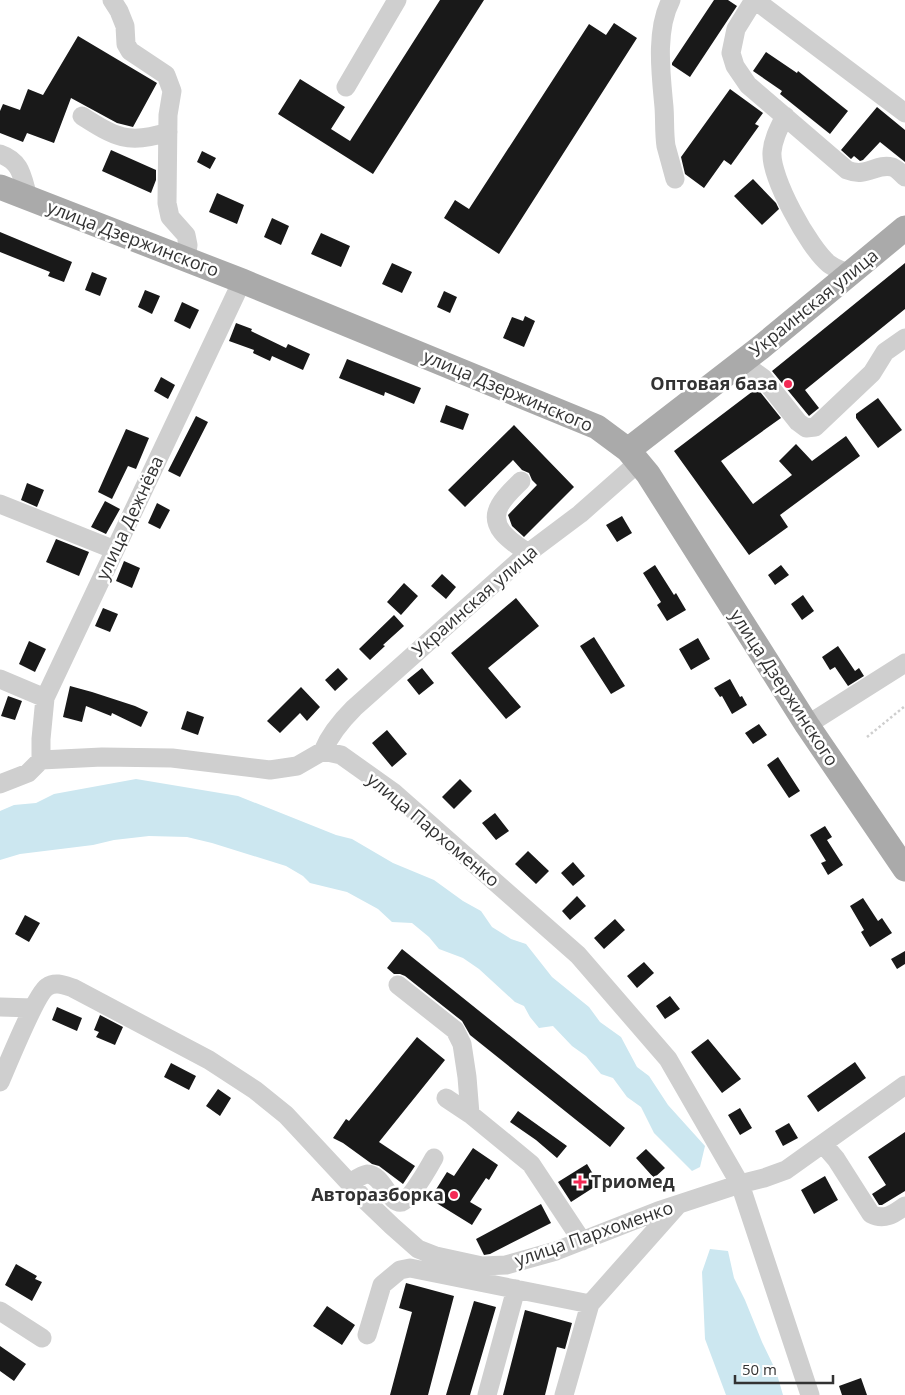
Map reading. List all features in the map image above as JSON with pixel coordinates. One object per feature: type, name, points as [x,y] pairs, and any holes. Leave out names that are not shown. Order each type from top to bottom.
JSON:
[{"type":"main road","name":"улица Дзержинского","points":[[0,188],[242,281],[597,427],[634,456],[807,725],[905,869]]},
{"type":"main road","name":"Украинская улица","points":[[634,456],[741,362],[905,228]]},
{"type":"street","points":[[112,0],[125,26],[126,44],[130,52],[166,75],[172,91],[168,132],[167,203],[170,217],[186,235],[188,245],[186,260]]},
{"type":"street","points":[[346,87],[397,0]]},
{"type":"street","points":[[671,0],[662,32],[661,87],[666,144],[675,180]]},
{"type":"street","points":[[905,113],[755,0],[736,29],[731,53],[735,66],[748,85],[847,170],[857,174],[885,167],[894,167],[905,177]]},
{"type":"street","points":[[82,116],[108,133],[126,139],[151,138],[168,132]]},
{"type":"street","points":[[785,116],[773,145],[774,170],[795,216],[816,248],[829,264],[849,274]]},
{"type":"street","points":[[0,154],[15,162],[22,174],[29,200]]},
{"type":"street","name":"улица Дежнёва","points":[[42,760],[41,739],[44,698],[242,281]]},
{"type":"street","points":[[741,362],[763,378],[798,422],[806,428],[815,427],[872,373],[885,352],[905,338]]},
{"type":"street","name":"Украинская улица","points":[[323,751],[327,740],[338,724],[354,708],[528,553],[580,514],[634,456]]},
{"type":"street","points":[[521,481],[500,504],[496,516],[498,525],[508,540],[528,553]]},
{"type":"street","points":[[0,504],[115,550]]},
{"type":"street","points":[[807,725],[905,663]]},
{"type":"street","points":[[0,678],[44,698]]},
{"type":"street","points":[[0,784],[28,773],[42,760],[102,757],[172,758],[270,770],[296,766],[323,751]]},
{"type":"street","name":"улица Пархоменко","points":[[323,751],[341,754],[393,792],[578,955],[668,1059],[740,1184],[810,1395]]},
{"type":"street","name":"улица Пархоменко","points":[[0,1082],[33,1008],[44,989],[60,984],[73,988],[209,1060],[255,1090],[286,1115],[368,1203],[418,1249],[436,1256],[482,1266],[506,1265],[556,1251],[740,1184]]},
{"type":"street","points":[[398,984],[455,1030],[462,1044],[470,1114]]},
{"type":"street","points":[[0,1006],[33,1008]]},
{"type":"street","points":[[740,1184],[786,1170],[905,1085]]},
{"type":"street","points":[[446,1098],[470,1114],[531,1164],[582,1241]]},
{"type":"street","points":[[824,1144],[836,1159],[871,1214],[878,1218],[888,1216],[905,1206]]},
{"type":"street","points":[[350,1183],[366,1174],[372,1175],[382,1183],[391,1197],[402,1202],[420,1182],[434,1158]]},
{"type":"street","points":[[564,1395],[590,1304],[678,1205]]},
{"type":"street","points":[[366,1335],[382,1285],[400,1270],[410,1268],[590,1304]]},
{"type":"street","points":[[487,1395],[516,1289]]},
{"type":"street","points":[[0,1311],[42,1338]]},
{"type":"path","points":[[867,737],[905,706]]},
{"type":"water","points":[[136,779],[238,796],[336,835],[352,839],[393,863],[434,880],[463,901],[481,911],[492,927],[511,939],[526,944],[552,977],[589,1007],[600,1022],[621,1037],[637,1067],[649,1076],[668,1105],[705,1146],[700,1167],[692,1171],[654,1133],[641,1107],[627,1097],[613,1078],[601,1074],[586,1056],[572,1046],[553,1026],[539,1028],[524,1006],[515,1002],[479,969],[463,958],[439,949],[429,937],[412,923],[392,922],[378,909],[347,892],[310,883],[303,876],[286,866],[187,837],[149,836],[114,840],[93,845],[20,854],[0,860],[0,811],[14,805],[36,803],[54,794]]},
{"type":"water","points":[[710,1249],[728,1251],[734,1278],[776,1371],[783,1395],[726,1395],[705,1339],[702,1272]]},
{"type":"building","points":[[440,0],[484,0],[373,174],[278,114],[300,79],[345,107],[331,129],[350,141]]},
{"type":"building","points":[[714,0],[728,0],[737,6],[690,77],[672,65],[672,63]]},
{"type":"building","points":[[614,23],[637,38],[499,254],[444,218],[455,200],[469,209],[589,24],[606,35]]},
{"type":"building","points":[[78,36],[157,83],[133,127],[117,123],[71,98],[54,143],[27,133],[23,142],[0,133],[0,111],[3,104],[20,110],[28,89],[43,95]]},
{"type":"building","points":[[766,52],[797,73],[798,71],[848,111],[830,134],[780,94],[782,91],[753,71]]},
{"type":"building","points":[[730,89],[763,113],[755,124],[759,126],[731,165],[724,160],[704,188],[685,174],[681,157]]},
{"type":"building","points":[[877,107],[905,130],[905,162],[880,142],[860,161],[854,156],[851,159],[841,150]]},
{"type":"building","points":[[111,150],[156,170],[156,180],[151,193],[102,171]]},
{"type":"building","points":[[202,151],[216,158],[210,169],[197,162]]},
{"type":"building","points":[[753,179],[776,203],[779,209],[762,225],[734,196]]},
{"type":"building","points":[[217,193],[244,205],[237,224],[209,212]]},
{"type":"building","points":[[272,218],[289,226],[281,245],[264,237]]},
{"type":"building","points":[[0,232],[72,262],[64,282],[48,276],[50,272],[0,252]]},
{"type":"building","points":[[321,233],[350,246],[341,267],[311,254]]},
{"type":"building","points":[[392,263],[412,272],[402,293],[382,284]]},
{"type":"building","points":[[905,263],[905,309],[805,390],[819,408],[809,416],[772,371]]},
{"type":"building","points":[[92,272],[107,278],[100,296],[85,290]]},
{"type":"building","points":[[145,290],[160,296],[152,314],[138,307]]},
{"type":"building","points":[[444,291],[457,297],[450,313],[437,307]]},
{"type":"building","points":[[182,302],[199,310],[190,329],[174,321]]},
{"type":"building","points":[[525,316],[535,321],[524,347],[503,338],[512,317],[523,321]]},
{"type":"building","points":[[236,323],[252,329],[251,331],[286,348],[288,344],[310,354],[303,370],[272,356],[270,361],[253,353],[254,350],[229,341]]},
{"type":"building","points":[[347,359],[421,388],[414,404],[385,392],[384,396],[339,378]]},
{"type":"building","points":[[161,377],[175,385],[168,399],[154,391]]},
{"type":"building","points":[[757,388],[781,418],[721,461],[753,504],[792,475],[779,461],[796,444],[812,461],[846,436],[860,456],[780,515],[788,527],[749,555],[674,451]]},
{"type":"building","points":[[878,398],[902,430],[878,448],[856,418],[856,414]]},
{"type":"building","points":[[446,405],[469,414],[463,430],[440,422]]},
{"type":"building","points":[[196,416],[208,422],[180,477],[168,471]]},
{"type":"building","points":[[514,425],[574,487],[524,537],[512,526],[508,515],[537,485],[529,473],[522,470],[513,460],[465,507],[448,490]]},
{"type":"building","points":[[126,429],[149,438],[136,469],[128,466],[112,499],[98,492]]},
{"type":"building","points":[[27,483],[44,490],[37,507],[21,500]]},
{"type":"building","points":[[105,501],[120,509],[106,534],[91,527]]},
{"type":"building","points":[[157,503],[170,510],[160,529],[148,523]]},
{"type":"building","points":[[622,516],[632,533],[617,542],[606,525]]},
{"type":"building","points":[[56,539],[89,552],[79,576],[46,562]]},
{"type":"building","points":[[124,561],[140,568],[132,588],[116,581]]},
{"type":"building","points":[[655,565],[686,610],[667,621],[657,605],[661,602],[643,573]]},
{"type":"building","points":[[781,565],[789,575],[775,585],[768,575]]},
{"type":"building","points":[[442,574],[456,587],[446,599],[431,586]]},
{"type":"building","points":[[404,583],[418,596],[401,615],[387,602]]},
{"type":"building","points":[[803,595],[814,611],[802,620],[791,604]]},
{"type":"building","points":[[516,598],[539,626],[488,668],[521,707],[506,719],[451,653]]},
{"type":"building","points":[[103,608],[118,614],[110,632],[95,626]]},
{"type":"building","points":[[394,615],[404,626],[370,660],[359,649]]},
{"type":"building","points":[[594,637],[625,686],[611,694],[580,646]]},
{"type":"building","points":[[698,638],[710,659],[691,670],[679,649]]},
{"type":"building","points":[[29,641],[46,649],[35,672],[19,664]]},
{"type":"building","points":[[838,646],[855,671],[859,668],[864,676],[848,686],[835,667],[830,670],[822,657]]},
{"type":"building","points":[[338,668],[348,679],[335,691],[325,680]]},
{"type":"building","points":[[422,668],[434,683],[419,695],[407,680]]},
{"type":"building","points":[[730,679],[747,705],[732,714],[722,696],[720,697],[714,688]]},
{"type":"building","points":[[70,686],[135,706],[148,712],[141,727],[112,713],[111,716],[86,706],[82,722],[63,717]]},
{"type":"building","points":[[301,687],[320,707],[307,721],[300,713],[280,733],[267,721]]},
{"type":"building","points":[[8,696],[22,701],[15,720],[1,716]]},
{"type":"building","points":[[187,711],[204,717],[198,735],[181,729]]},
{"type":"building","points":[[759,724],[767,735],[753,744],[745,733]]},
{"type":"building","points":[[387,730],[407,754],[392,767],[372,743]]},
{"type":"building","points":[[778,757],[800,791],[789,798],[767,765]]},
{"type":"building","points":[[460,779],[472,791],[454,809],[442,797]]},
{"type":"building","points":[[495,813],[509,831],[496,840],[482,823]]},
{"type":"building","points":[[825,826],[832,837],[827,840],[843,865],[828,875],[821,863],[826,861],[810,835]]},
{"type":"building","points":[[528,851],[549,871],[536,884],[515,864]]},
{"type":"building","points":[[573,862],[585,876],[573,886],[561,873]]},
{"type":"building","points":[[577,896],[586,906],[570,920],[562,911]]},
{"type":"building","points":[[863,898],[878,921],[882,918],[892,933],[870,947],[861,932],[864,930],[850,906]]},
{"type":"building","points":[[25,915],[40,923],[29,942],[15,934]]},
{"type":"building","points":[[615,919],[625,930],[604,949],[594,938]]},
{"type":"building","points":[[402,949],[625,1128],[610,1147],[470,1035],[462,1021],[405,976],[394,974],[387,968]]},
{"type":"building","points":[[905,951],[905,964],[897,969],[891,959]]},
{"type":"building","points":[[644,962],[654,973],[637,988],[627,976]]},
{"type":"building","points":[[670,996],[680,1009],[665,1019],[656,1006]]},
{"type":"building","points":[[57,1007],[82,1018],[77,1031],[52,1020]]},
{"type":"building","points":[[100,1015],[123,1027],[115,1045],[96,1037],[99,1032],[94,1030]]},
{"type":"building","points":[[417,1037],[445,1060],[379,1142],[415,1166],[403,1184],[379,1166],[372,1164],[333,1138],[346,1119],[349,1121]]},
{"type":"building","points":[[708,1039],[741,1079],[722,1093],[691,1052]]},
{"type":"building","points":[[855,1062],[866,1078],[818,1112],[807,1096]]},
{"type":"building","points":[[171,1063],[196,1076],[189,1090],[164,1077]]},
{"type":"building","points":[[218,1089],[231,1098],[220,1116],[206,1106]]},
{"type":"building","points":[[740,1108],[752,1128],[740,1135],[728,1115]]},
{"type":"building","points":[[518,1111],[567,1146],[557,1158],[536,1140],[510,1122]]},
{"type":"building","points":[[789,1123],[798,1138],[783,1146],[775,1131]]},
{"type":"building","points":[[905,1132],[905,1191],[879,1205],[872,1194],[886,1185],[868,1157]]},
{"type":"building","points":[[473,1148],[498,1165],[489,1180],[486,1178],[470,1202],[482,1209],[472,1225],[430,1199],[447,1172],[454,1176]]},
{"type":"building","points":[[646,1149],[665,1168],[654,1178],[636,1158]]},
{"type":"building","points":[[587,1164],[599,1184],[571,1202],[558,1182]]},
{"type":"building","points":[[825,1176],[838,1200],[814,1214],[801,1190]]},
{"type":"building","points":[[541,1204],[551,1223],[490,1254],[484,1255],[476,1239]]},
{"type":"building","points":[[16,1264],[37,1276],[35,1279],[42,1282],[32,1301],[5,1285]]},
{"type":"building","points":[[406,1283],[454,1296],[428,1395],[390,1395],[412,1312],[399,1308]]},
{"type":"building","points":[[474,1301],[496,1307],[470,1395],[446,1395]]},
{"type":"building","points":[[327,1306],[355,1325],[342,1345],[313,1326]]},
{"type":"building","points":[[525,1310],[572,1323],[565,1349],[557,1347],[545,1395],[503,1395]]},
{"type":"building","points":[[0,1346],[26,1364],[14,1381],[0,1371]]},
{"type":"building","points":[[861,1378],[867,1395],[842,1395],[839,1386]]},
{"type":"place","name":"Оптовая база","points":[[788,384]]},
{"type":"place","name":"Триомед","points":[[580,1182]]},
{"type":"place","name":"Авторазборка","points":[[454,1195]]}]
